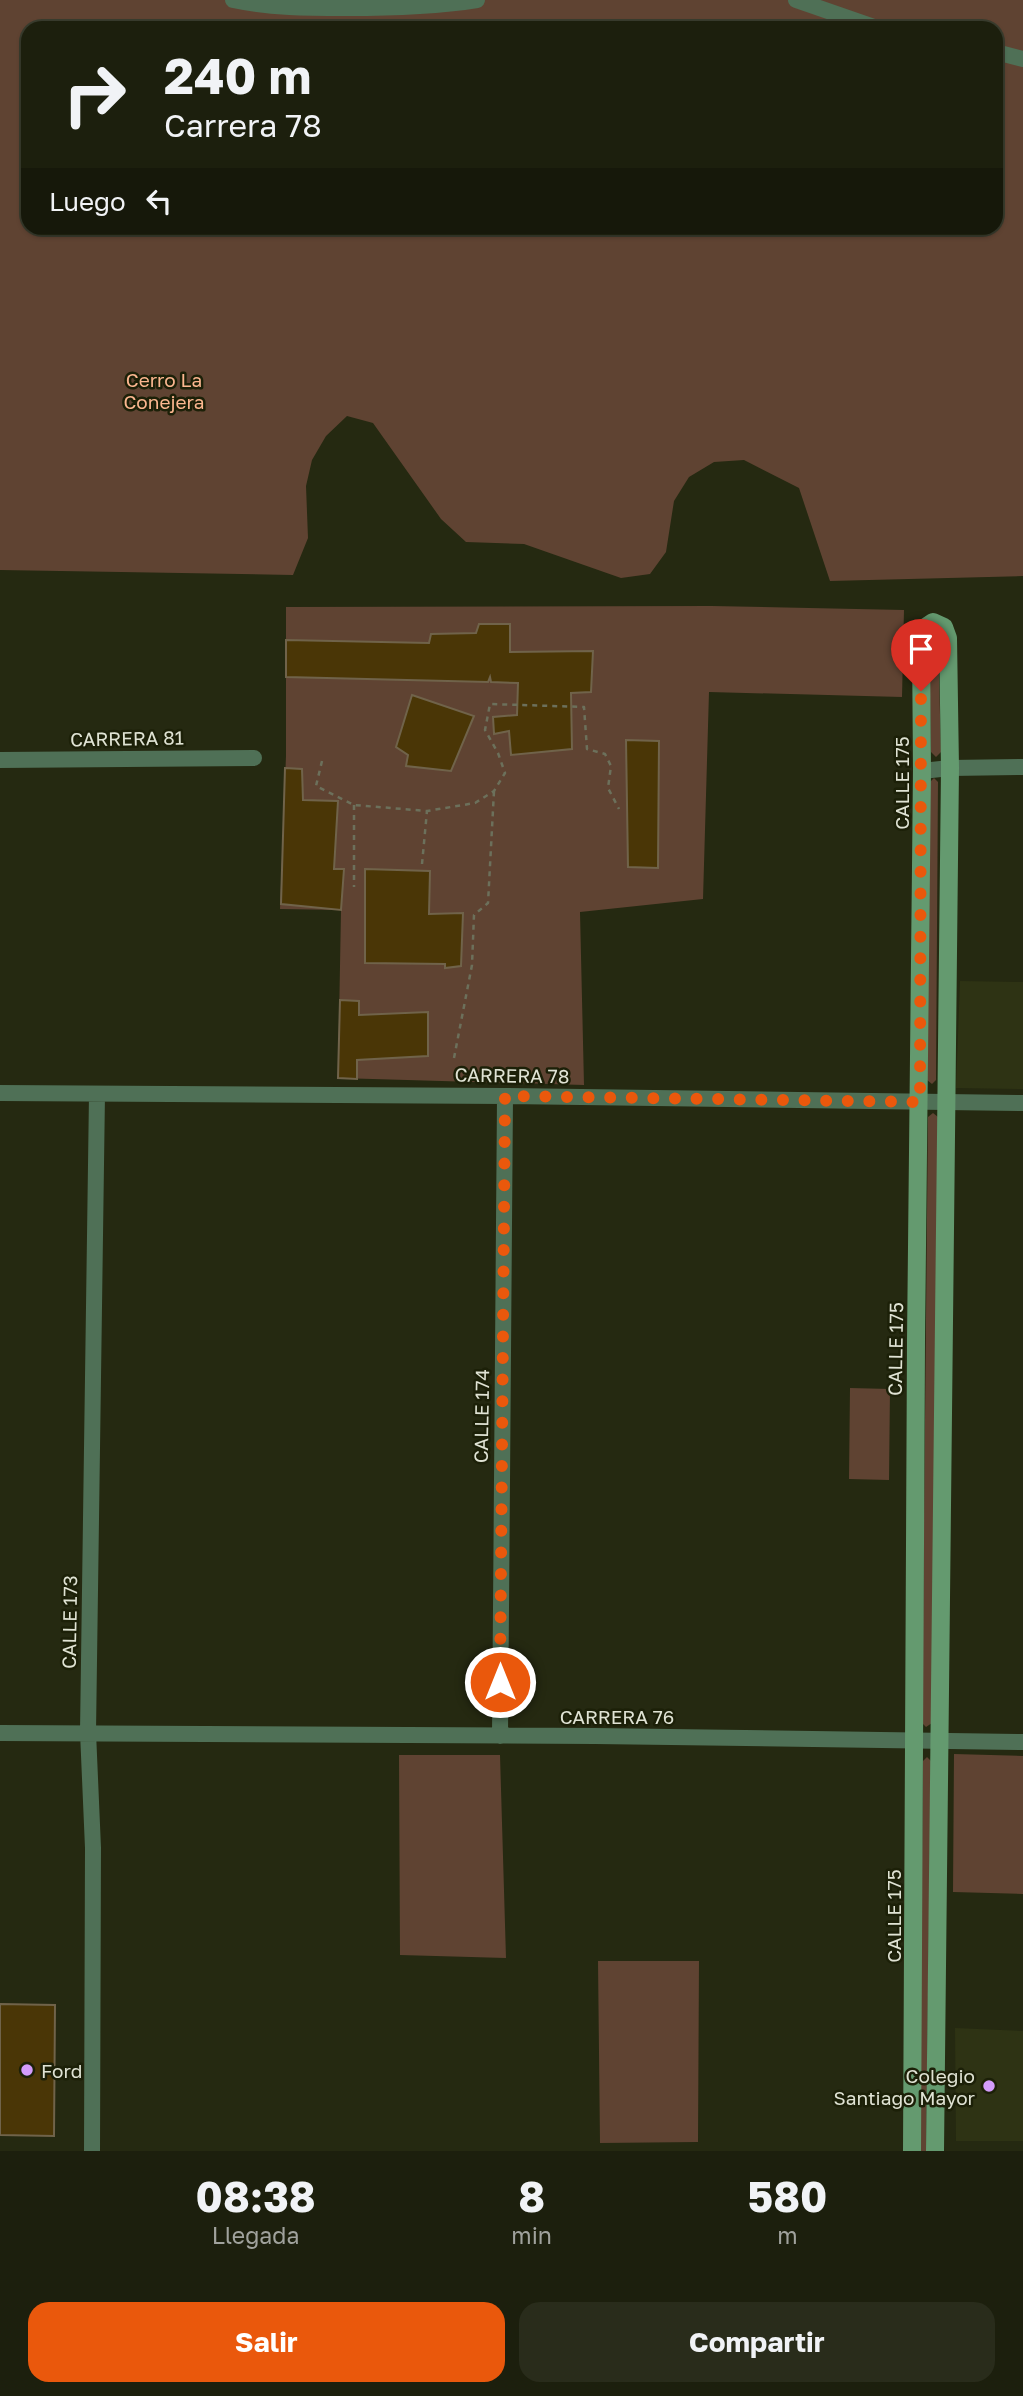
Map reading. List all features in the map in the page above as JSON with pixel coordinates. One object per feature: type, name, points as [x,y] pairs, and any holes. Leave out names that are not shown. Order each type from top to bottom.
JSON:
[{"type":"street","points":[[233,0],[266,7],[317,8],[438,7],[477,0]]},
{"type":"street","points":[[796,0],[857,21]]},
{"type":"street","points":[[1003,54],[1023,59]]},
{"type":"street","name":"CALLE 175","points":[[912,2151],[921,638],[924,628],[933,622],[944,627],[948,638],[950,768],[934,2151]]},
{"type":"street","name":"CARRERA 81","points":[[0,760],[254,758]]},
{"type":"street","points":[[922,771],[1023,767]]},
{"type":"street","name":"CARRERA 78","points":[[0,1093],[505,1096],[1023,1104]]},
{"type":"street","name":"CALLE 173","points":[[92,2151],[93,1848],[88,1732],[97,1094]]},
{"type":"street","name":"CALLE 174","points":[[500,1736],[505,1096]]},
{"type":"street","name":"CARRERA 76","points":[[0,1733],[1023,1742]]},
{"type":"path","points":[[322,761],[316,786],[354,805],[427,811],[475,803],[494,791],[505,773],[485,730],[490,704],[584,707],[587,749],[605,754],[611,766],[608,788],[620,809]]},
{"type":"path","points":[[454,1058],[472,965],[474,915],[488,903],[494,791]]},
{"type":"path","points":[[354,805],[354,887]]},
{"type":"path","points":[[422,864],[427,811]]},
{"type":"shaded area","points":[[960,981],[1023,982],[1023,1089],[956,1088]]},
{"type":"shaded area","name":"Colegio Santiago Mayor","points":[[955,2028],[1023,2031],[1023,2141],[956,2141]]},
{"type":"green space","name":"Cerro La Conejera","points":[[0,0],[1023,0],[1023,576],[830,581],[799,488],[744,460],[714,462],[689,477],[674,501],[666,552],[650,574],[621,578],[524,544],[466,542],[441,519],[373,423],[347,416],[326,436],[312,460],[306,486],[308,538],[293,575],[0,570]]},
{"type":"green space","points":[[711,606],[904,610],[902,697],[709,692],[703,899],[580,912],[584,1085],[338,1078],[341,910],[280,909],[286,756],[286,607]]},
{"type":"green space","points":[[934,635],[938,640],[941,752],[936,757],[931,752],[929,640]]},
{"type":"green space","points":[[934,778],[938,782],[936,1080],[932,1084],[927,1080],[930,782]]},
{"type":"green space","points":[[933,1113],[938,1117],[932,1723],[926,1727],[922,1723],[928,1117]]},
{"type":"green space","points":[[850,1388],[890,1389],[889,1480],[849,1479]]},
{"type":"green space","points":[[954,1754],[1023,1756],[1023,1894],[953,1892]]},
{"type":"green space","points":[[399,1755],[500,1755],[506,1958],[400,1955]]},
{"type":"green space","points":[[927,1757],[931,1761],[926,2151],[919,2151],[923,1761]]},
{"type":"green space","points":[[598,1961],[699,1961],[698,2142],[600,2143]]},
{"type":"building","points":[[479,624],[510,624],[510,652],[593,651],[591,692],[571,693],[572,749],[511,755],[509,731],[494,734],[493,717],[517,715],[518,683],[491,682],[490,677],[488,682],[286,677],[286,640],[429,643],[431,634],[476,633]]},
{"type":"building","points":[[412,695],[474,716],[451,771],[406,766],[408,755],[396,747]]},
{"type":"building","points":[[626,740],[659,741],[658,868],[628,867]]},
{"type":"building","points":[[285,768],[302,769],[303,800],[338,801],[334,869],[344,869],[341,910],[281,904]]},
{"type":"building","points":[[365,869],[430,871],[429,914],[463,913],[461,966],[445,968],[445,964],[365,963]]},
{"type":"building","points":[[340,1000],[359,1001],[359,1015],[428,1012],[428,1056],[357,1060],[357,1079],[338,1078]]},
{"type":"building","name":"Ford","points":[[0,2004],[55,2005],[54,2136],[0,2135]]},
{"type":"place","name":"Ford","points":[[27,2070]]},
{"type":"place","name":"Colegio Santiago Mayor","points":[[989,2086]]},
{"type":"route","points":[[500,1682],[505,1096],[920,1102],[921,691]]}]
